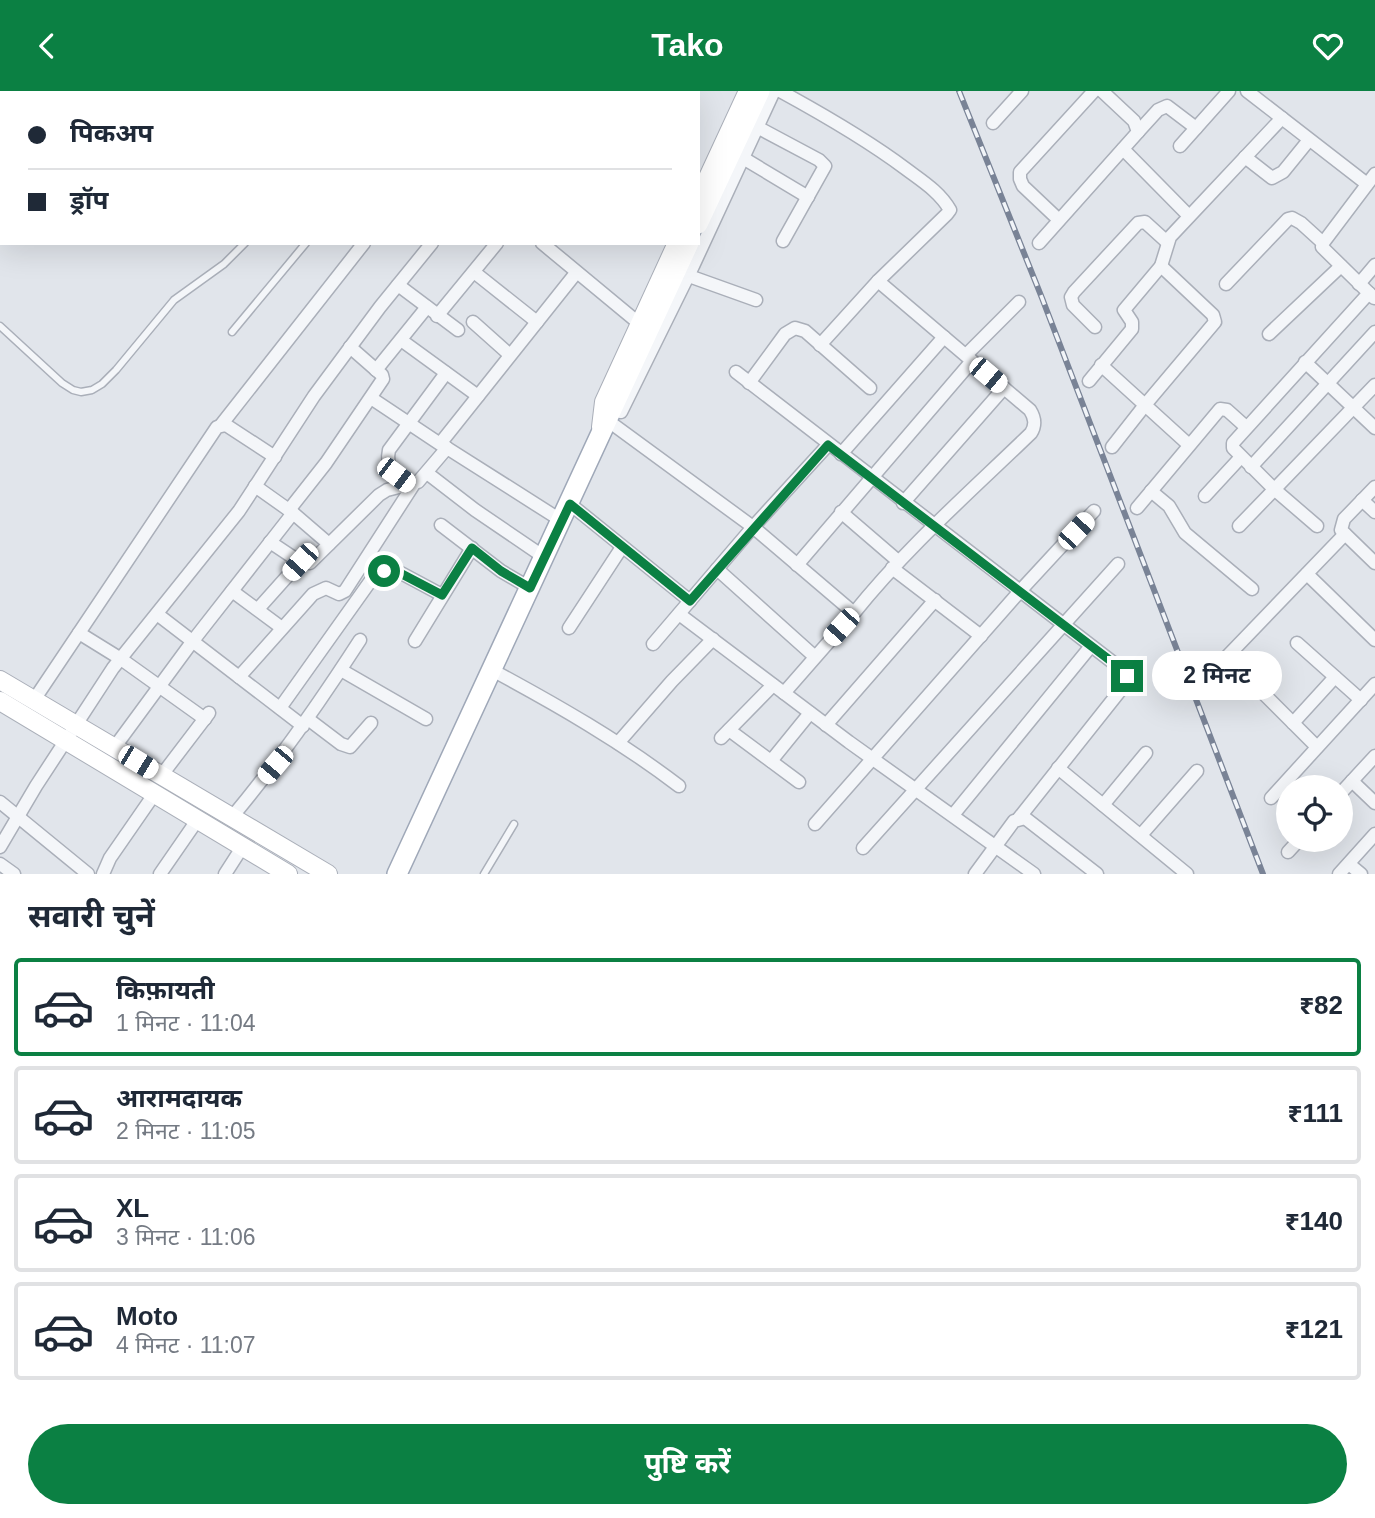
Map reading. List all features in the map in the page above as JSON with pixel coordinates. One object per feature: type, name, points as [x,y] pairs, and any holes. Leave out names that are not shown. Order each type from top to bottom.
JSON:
[{"type":"main road","points":[[700,220],[760,91]]},
{"type":"main road","points":[[397,874],[689,245]]},
{"type":"street","points":[[700,195],[748,91]]},
{"type":"street","points":[[608,423],[689,276],[774,91]]},
{"type":"street","points":[[780,91],[842,125],[899,164],[941,197],[950,210],[878,281],[820,345]]},
{"type":"street","points":[[993,123],[1022,91]]},
{"type":"street","points":[[1059,221],[1023,186],[1020,172],[1094,91]]},
{"type":"street","points":[[1101,91],[1134,121],[1138,132]]},
{"type":"street","points":[[1180,146],[1229,91]]},
{"type":"street","points":[[1247,91],[1309,139],[1372,179],[1323,243]]},
{"type":"street","points":[[1039,243],[1158,110],[1167,106],[1196,128]]},
{"type":"street","points":[[1089,381],[1132,329],[1133,324],[1124,313],[1125,308],[1161,266],[1167,242],[1282,118]]},
{"type":"street","points":[[757,128],[823,162],[825,166],[783,241]]},
{"type":"street","points":[[1245,157],[1268,176],[1277,177],[1309,139]]},
{"type":"street","points":[[1123,149],[1189,216]]},
{"type":"street","points":[[743,158],[808,197]]},
{"type":"street","points":[[1226,284],[1288,219],[1297,219],[1323,243],[1324,251],[1368,292]]},
{"type":"street","points":[[1095,327],[1073,305],[1071,300],[1074,292],[1138,223],[1145,222],[1167,242]]},
{"type":"street","points":[[34,700],[213,432],[362,245]]},
{"type":"street","points":[[0,847],[17,816],[121,659],[239,511],[314,396],[430,245]]},
{"type":"street","points":[[376,370],[401,340],[474,272],[496,245]]},
{"type":"street","points":[[544,245],[640,325]]},
{"type":"street","points":[[676,245],[604,401],[608,423],[754,527],[854,613]]},
{"type":"street","points":[[1317,526],[1251,467],[1233,449],[1233,443],[1368,292],[1375,265]]},
{"type":"street","points":[[1112,447],[1215,322],[1213,315],[1161,266]]},
{"type":"street","points":[[1269,334],[1340,266]]},
{"type":"street","points":[[474,272],[537,322]]},
{"type":"street","points":[[445,447],[443,440],[576,273]]},
{"type":"street","points":[[689,276],[757,300]]},
{"type":"street","points":[[799,782],[771,761],[725,734],[814,656],[895,564],[1034,429],[1035,417],[1030,410],[878,281]]},
{"type":"street","points":[[398,285],[458,330]]},
{"type":"street","points":[[797,565],[1019,302]]},
{"type":"street","points":[[473,322],[510,355]]},
{"type":"street","points":[[749,383],[792,330],[801,328],[870,388]]},
{"type":"street","points":[[1251,467],[1375,332]]},
{"type":"street","points":[[841,454],[944,337]]},
{"type":"street","points":[[401,340],[478,396]]},
{"type":"street","points":[[114,748],[270,542],[383,379],[350,347]]},
{"type":"street","points":[[1305,362],[1375,429]]},
{"type":"street","points":[[1101,365],[1189,445]]},
{"type":"street","points":[[736,372],[1124,671],[1127,682],[1014,821],[975,874]]},
{"type":"street","points":[[411,484],[390,470],[388,456],[446,373]]},
{"type":"street","points":[[1239,526],[1375,384]]},
{"type":"street","points":[[903,503],[1004,388]]},
{"type":"street","points":[[371,398],[445,447],[566,512],[622,547],[690,601]]},
{"type":"street","points":[[1138,508],[1220,409],[1227,410],[1246,427]]},
{"type":"street","points":[[221,425],[226,425],[275,457]]},
{"type":"street","points":[[653,644],[828,445]]},
{"type":"street","points":[[270,542],[300,562],[305,564],[314,561],[379,495],[391,488],[411,484],[427,473],[445,447]]},
{"type":"street","points":[[1205,496],[1241,457]]},
{"type":"street","points":[[427,473],[544,557]]},
{"type":"street","points":[[239,677],[321,589],[326,588],[339,594],[345,591],[411,484]]},
{"type":"street","points":[[255,486],[291,511],[330,544]]},
{"type":"street","points":[[1375,487],[1341,524],[1341,530],[1375,563]]},
{"type":"street","points":[[1151,491],[1169,506],[1185,533],[1252,589]]},
{"type":"street","points":[[1362,500],[1375,512]]},
{"type":"street","points":[[815,824],[1094,511]]},
{"type":"street","points":[[841,512],[935,600],[981,636]]},
{"type":"street","points":[[441,525],[501,571],[530,588]]},
{"type":"street","points":[[1217,667],[1345,534]]},
{"type":"street","points":[[569,628],[622,547]]},
{"type":"street","points":[[415,641],[472,548]]},
{"type":"street","points":[[258,609],[300,562]]},
{"type":"street","points":[[363,563],[398,572],[442,595]]},
{"type":"street","points":[[863,848],[1118,564]]},
{"type":"street","points":[[280,708],[379,569]]},
{"type":"street","points":[[717,569],[814,656]]},
{"type":"street","points":[[1307,574],[1375,640]]},
{"type":"street","points":[[232,591],[282,628]]},
{"type":"street","points":[[826,725],[935,600]]},
{"type":"street","points":[[156,614],[280,708],[341,744],[350,747],[354,745],[371,723]]},
{"type":"street","points":[[679,614],[826,725],[1034,874]]},
{"type":"street","points":[[79,633],[207,716],[161,776]]},
{"type":"street","points":[[618,743],[713,639]]},
{"type":"street","points":[[232,817],[275,765],[360,640]]},
{"type":"street","points":[[1297,643],[1361,700]]},
{"type":"street","points":[[953,815],[1091,646]]},
{"type":"street","points":[[341,670],[426,719]]},
{"type":"street","points":[[492,670],[550,701],[618,743],[679,786]]},
{"type":"street","points":[[1293,723],[1335,677]]},
{"type":"street","points":[[0,680],[34,700],[71,733],[155,793],[288,874]]},
{"type":"street","points":[[1271,798],[1375,684]]},
{"type":"street","points":[[1256,686],[1317,747]]},
{"type":"street","points":[[0,702],[71,733],[114,748],[328,874]]},
{"type":"street","points":[[771,761],[810,713]]},
{"type":"street","points":[[1103,805],[1146,753]]},
{"type":"street","points":[[1353,780],[1375,756]]},
{"type":"street","points":[[1058,768],[1187,874]]},
{"type":"street","points":[[1141,835],[1197,771]]},
{"type":"street","points":[[1353,782],[1375,803]]},
{"type":"street","points":[[103,874],[110,858],[155,793]]},
{"type":"street","points":[[0,802],[88,874]]},
{"type":"street","points":[[1019,818],[1030,820],[1097,874]]},
{"type":"street","points":[[160,874],[198,819]]},
{"type":"street","points":[[1339,874],[1375,834]]},
{"type":"street","points":[[225,874],[243,846]]},
{"type":"street","points":[[0,864],[14,874]]},
{"type":"street","points":[[1349,864],[1361,874]]},
{"type":"lane","points":[[0,326],[62,383],[73,390],[92,390],[117,370],[174,300],[224,264],[243,245]]},
{"type":"lane","points":[[232,332],[304,245]]},
{"type":"lane","points":[[484,874],[514,824]]},
{"type":"railway","points":[[959,91],[1042,298],[1263,874]]},
{"type":"route","points":[[384,571],[398,572],[442,595],[472,548],[501,571],[530,588],[570,504],[690,601],[828,445],[1021,590],[1127,676]]}]
